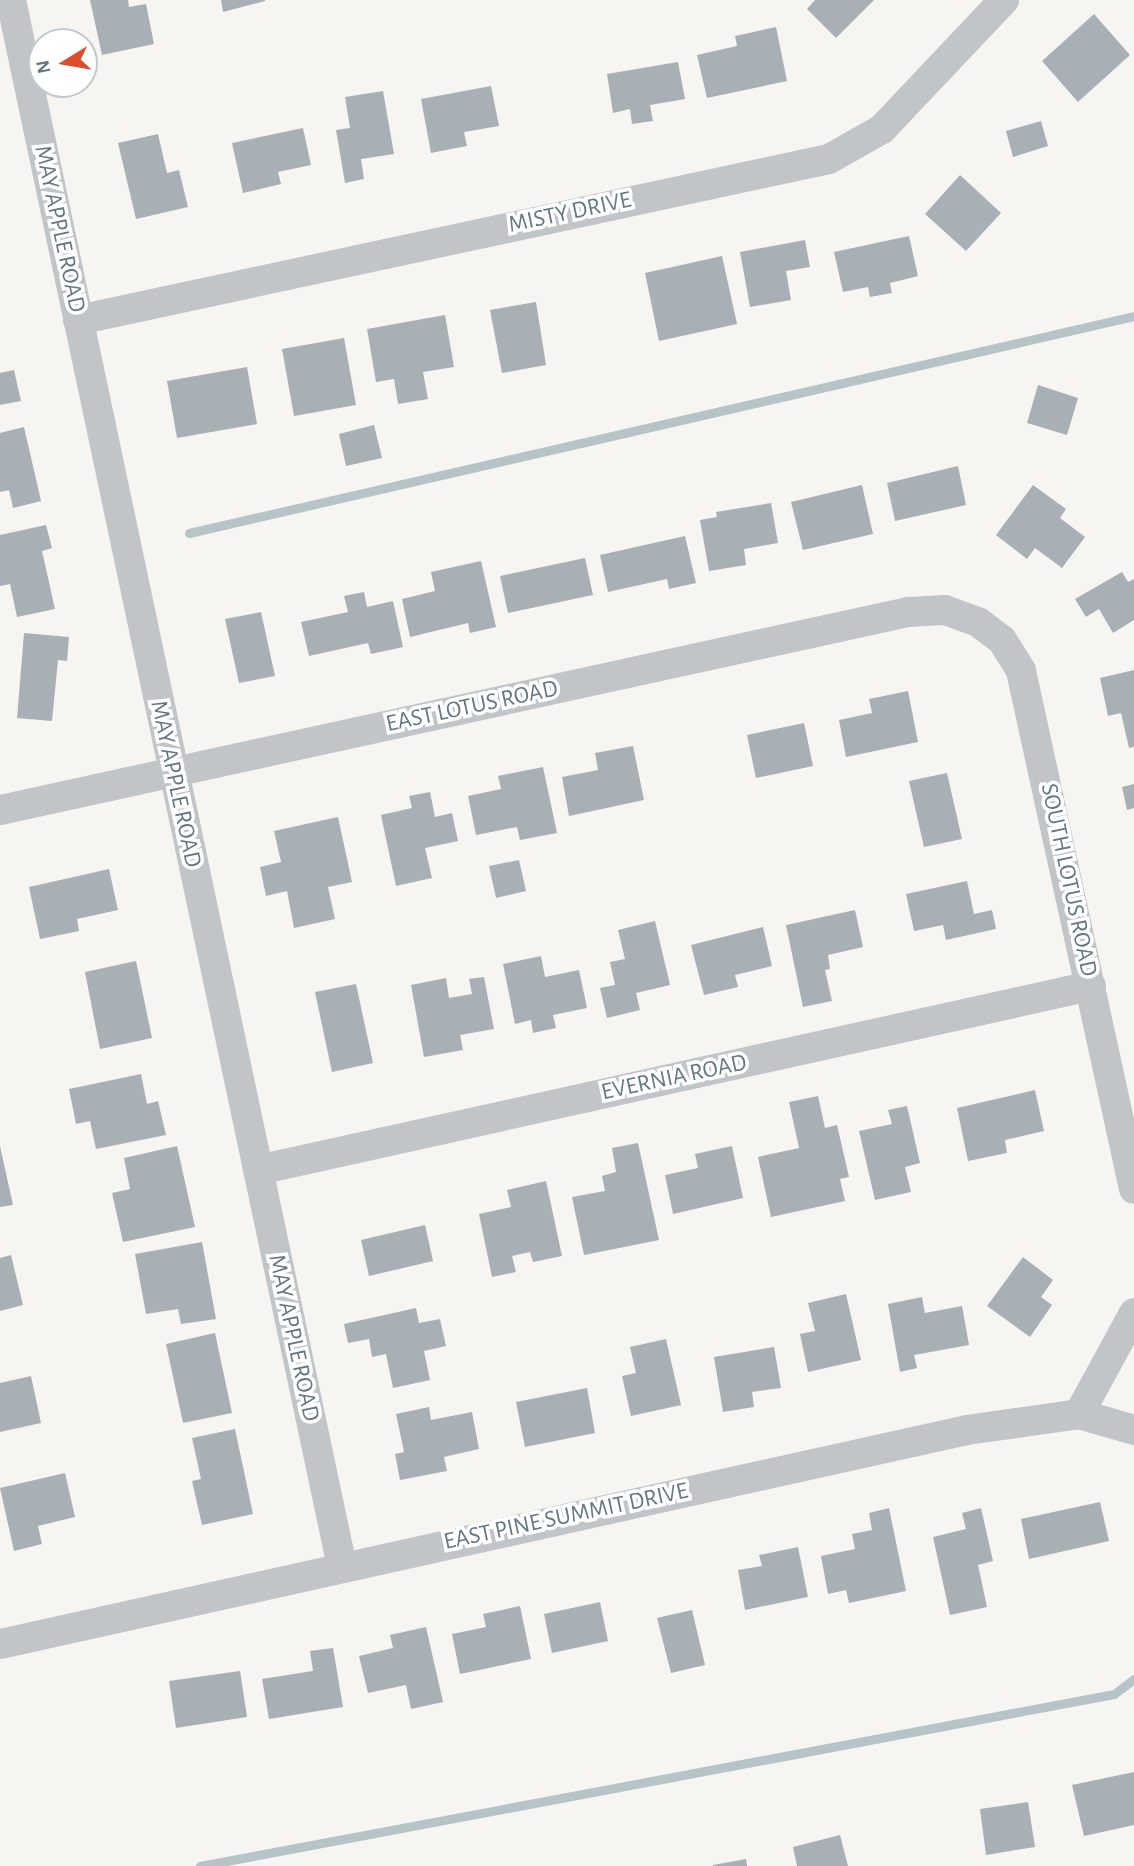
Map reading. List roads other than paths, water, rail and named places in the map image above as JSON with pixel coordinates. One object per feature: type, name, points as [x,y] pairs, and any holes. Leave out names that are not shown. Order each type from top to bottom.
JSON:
[{"type":"street","name":"MAY APPLE ROAD","points":[[12,0],[171,770],[342,1566]]},
{"type":"street","name":"MISTY DRIVE","points":[[78,320],[829,159],[883,129],[1004,0]]},
{"type":"street","name":"EAST LOTUS ROAD","points":[[0,810],[171,770],[908,612],[945,610]]},
{"type":"street","name":"SOUTH LOTUS ROAD","points":[[945,610],[978,622],[1002,640],[1021,671],[1134,1189]]},
{"type":"street","name":"EVERNIA ROAD","points":[[258,1170],[1091,986]]},
{"type":"street","points":[[1079,1414],[1134,1313]]},
{"type":"street","name":"EAST PINE SUMMIT DRIVE","points":[[0,1644],[342,1566],[967,1430],[1079,1414],[1134,1430]]},
{"type":"waterway","points":[[189,533],[1134,316]]},
{"type":"waterway","points":[[200,1866],[1114,1694],[1134,1679]]}]
